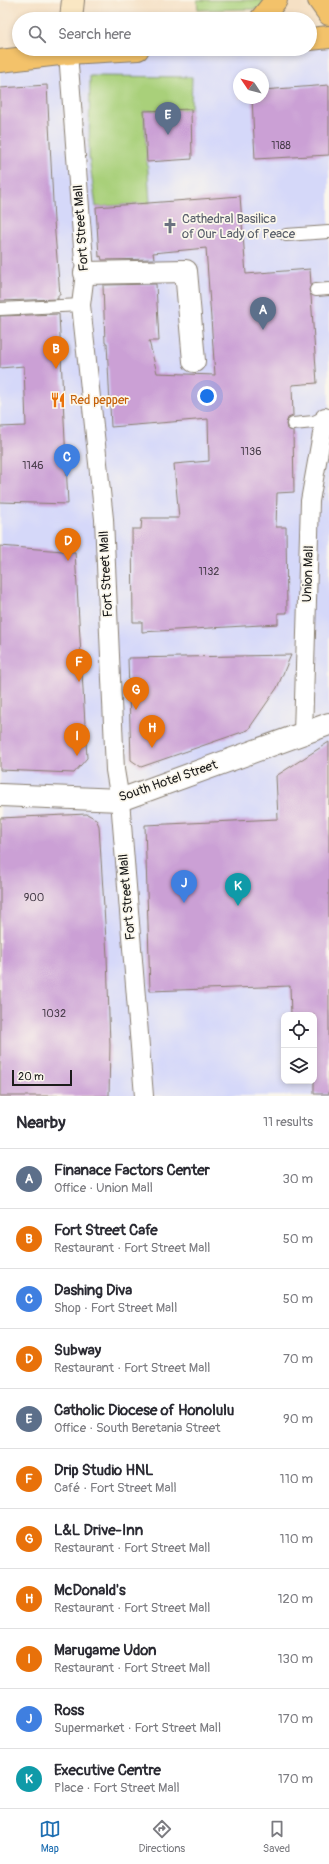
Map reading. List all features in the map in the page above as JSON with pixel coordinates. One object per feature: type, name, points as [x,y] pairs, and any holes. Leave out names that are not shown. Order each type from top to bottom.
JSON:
[{"type":"main road","points":[[72,12],[73,0]]},
{"type":"main road","points":[[267,12],[276,0]]},
{"type":"main road","points":[[318,0],[329,14]]},
{"type":"main road","points":[[317,38],[329,37]]},
{"type":"main road","points":[[0,61],[34,56]]},
{"type":"street","name":"Fort Street Mall","points":[[68,56],[85,273],[80,305],[104,519],[114,770],[120,800],[144,1096]]},
{"type":"street","points":[[85,273],[186,270],[194,361]]},
{"type":"street","name":"Union Mall","points":[[303,733],[310,501],[327,416]]},
{"type":"street","name":"South Hotel Street","points":[[0,795],[120,800],[329,724]]},
{"type":"lane","points":[[286,235],[329,232]]},
{"type":"lane","points":[[316,290],[329,289]]},
{"type":"lane","points":[[0,309],[80,305]]},
{"type":"lane","points":[[293,424],[314,422],[327,416]]},
{"type":"shaded area","points":[[329,37],[329,1096],[0,1096],[0,61],[58,56],[317,56],[317,45]]},
{"type":"green space","points":[[197,0],[282,0],[260,9],[198,10]]},
{"type":"green space","points":[[90,76],[192,77],[191,109],[144,111],[150,203],[96,207],[89,157]]},
{"type":"building","points":[[47,85],[54,221],[60,295],[58,295],[58,299],[0,301],[0,88]]},
{"type":"building","points":[[329,85],[329,155],[255,159],[252,104],[269,104],[269,90]]},
{"type":"building","points":[[191,109],[192,159],[147,162],[144,111]]},
{"type":"building","points":[[240,196],[246,274],[310,269],[311,285],[309,290],[311,296],[317,383],[292,385],[293,416],[288,418],[286,424],[287,429],[293,431],[294,492],[277,493],[276,527],[286,527],[287,613],[278,613],[278,624],[142,632],[142,622],[133,622],[132,529],[141,529],[142,518],[179,518],[174,464],[209,461],[208,419],[111,427],[107,343],[105,343],[103,285],[156,284],[159,341],[149,341],[157,373],[215,375],[206,248],[153,253],[154,259],[102,260],[101,256],[99,257],[96,207]]},
{"type":"building","points":[[59,314],[68,504],[0,502],[0,427],[26,426],[24,366],[0,368],[0,316]]},
{"type":"building","points":[[0,546],[75,552],[87,758],[74,773],[0,770]]},
{"type":"building","points":[[291,655],[277,688],[248,730],[141,767],[131,760],[128,658]]},
{"type":"building","points":[[329,742],[329,1094],[314,1094],[314,1084],[317,1084],[317,1012],[291,1012],[290,986],[150,991],[145,825],[278,819],[276,776]]},
{"type":"building","points":[[87,814],[96,819],[99,826],[107,956],[110,1045],[109,1096],[0,1096],[0,818]]},
{"type":"place","name":"Catholic Diocese of Honolulu","points":[[168,135]]},
{"type":"place","name":"Cathedral Basilica of Our Lady of Peace","points":[[170,226]]},
{"type":"place","name":"Finanace Factors Center","points":[[263,330]]},
{"type":"place","name":"Fort Street Cafe","points":[[56,369]]},
{"type":"place","name":"Red pepper","points":[[58,400]]},
{"type":"place","name":"Dashing Diva","points":[[67,477]]},
{"type":"place","name":"Subway","points":[[68,561]]},
{"type":"place","name":"Drip Studio HNL","points":[[79,682]]},
{"type":"place","name":"L&L Drive-Inn","points":[[136,710]]},
{"type":"place","name":"McDonald's","points":[[152,748]]},
{"type":"place","name":"Marugame Udon","points":[[77,756]]},
{"type":"place","name":"Ross","points":[[184,903]]},
{"type":"place","name":"Executive Centre","points":[[238,906]]}]
